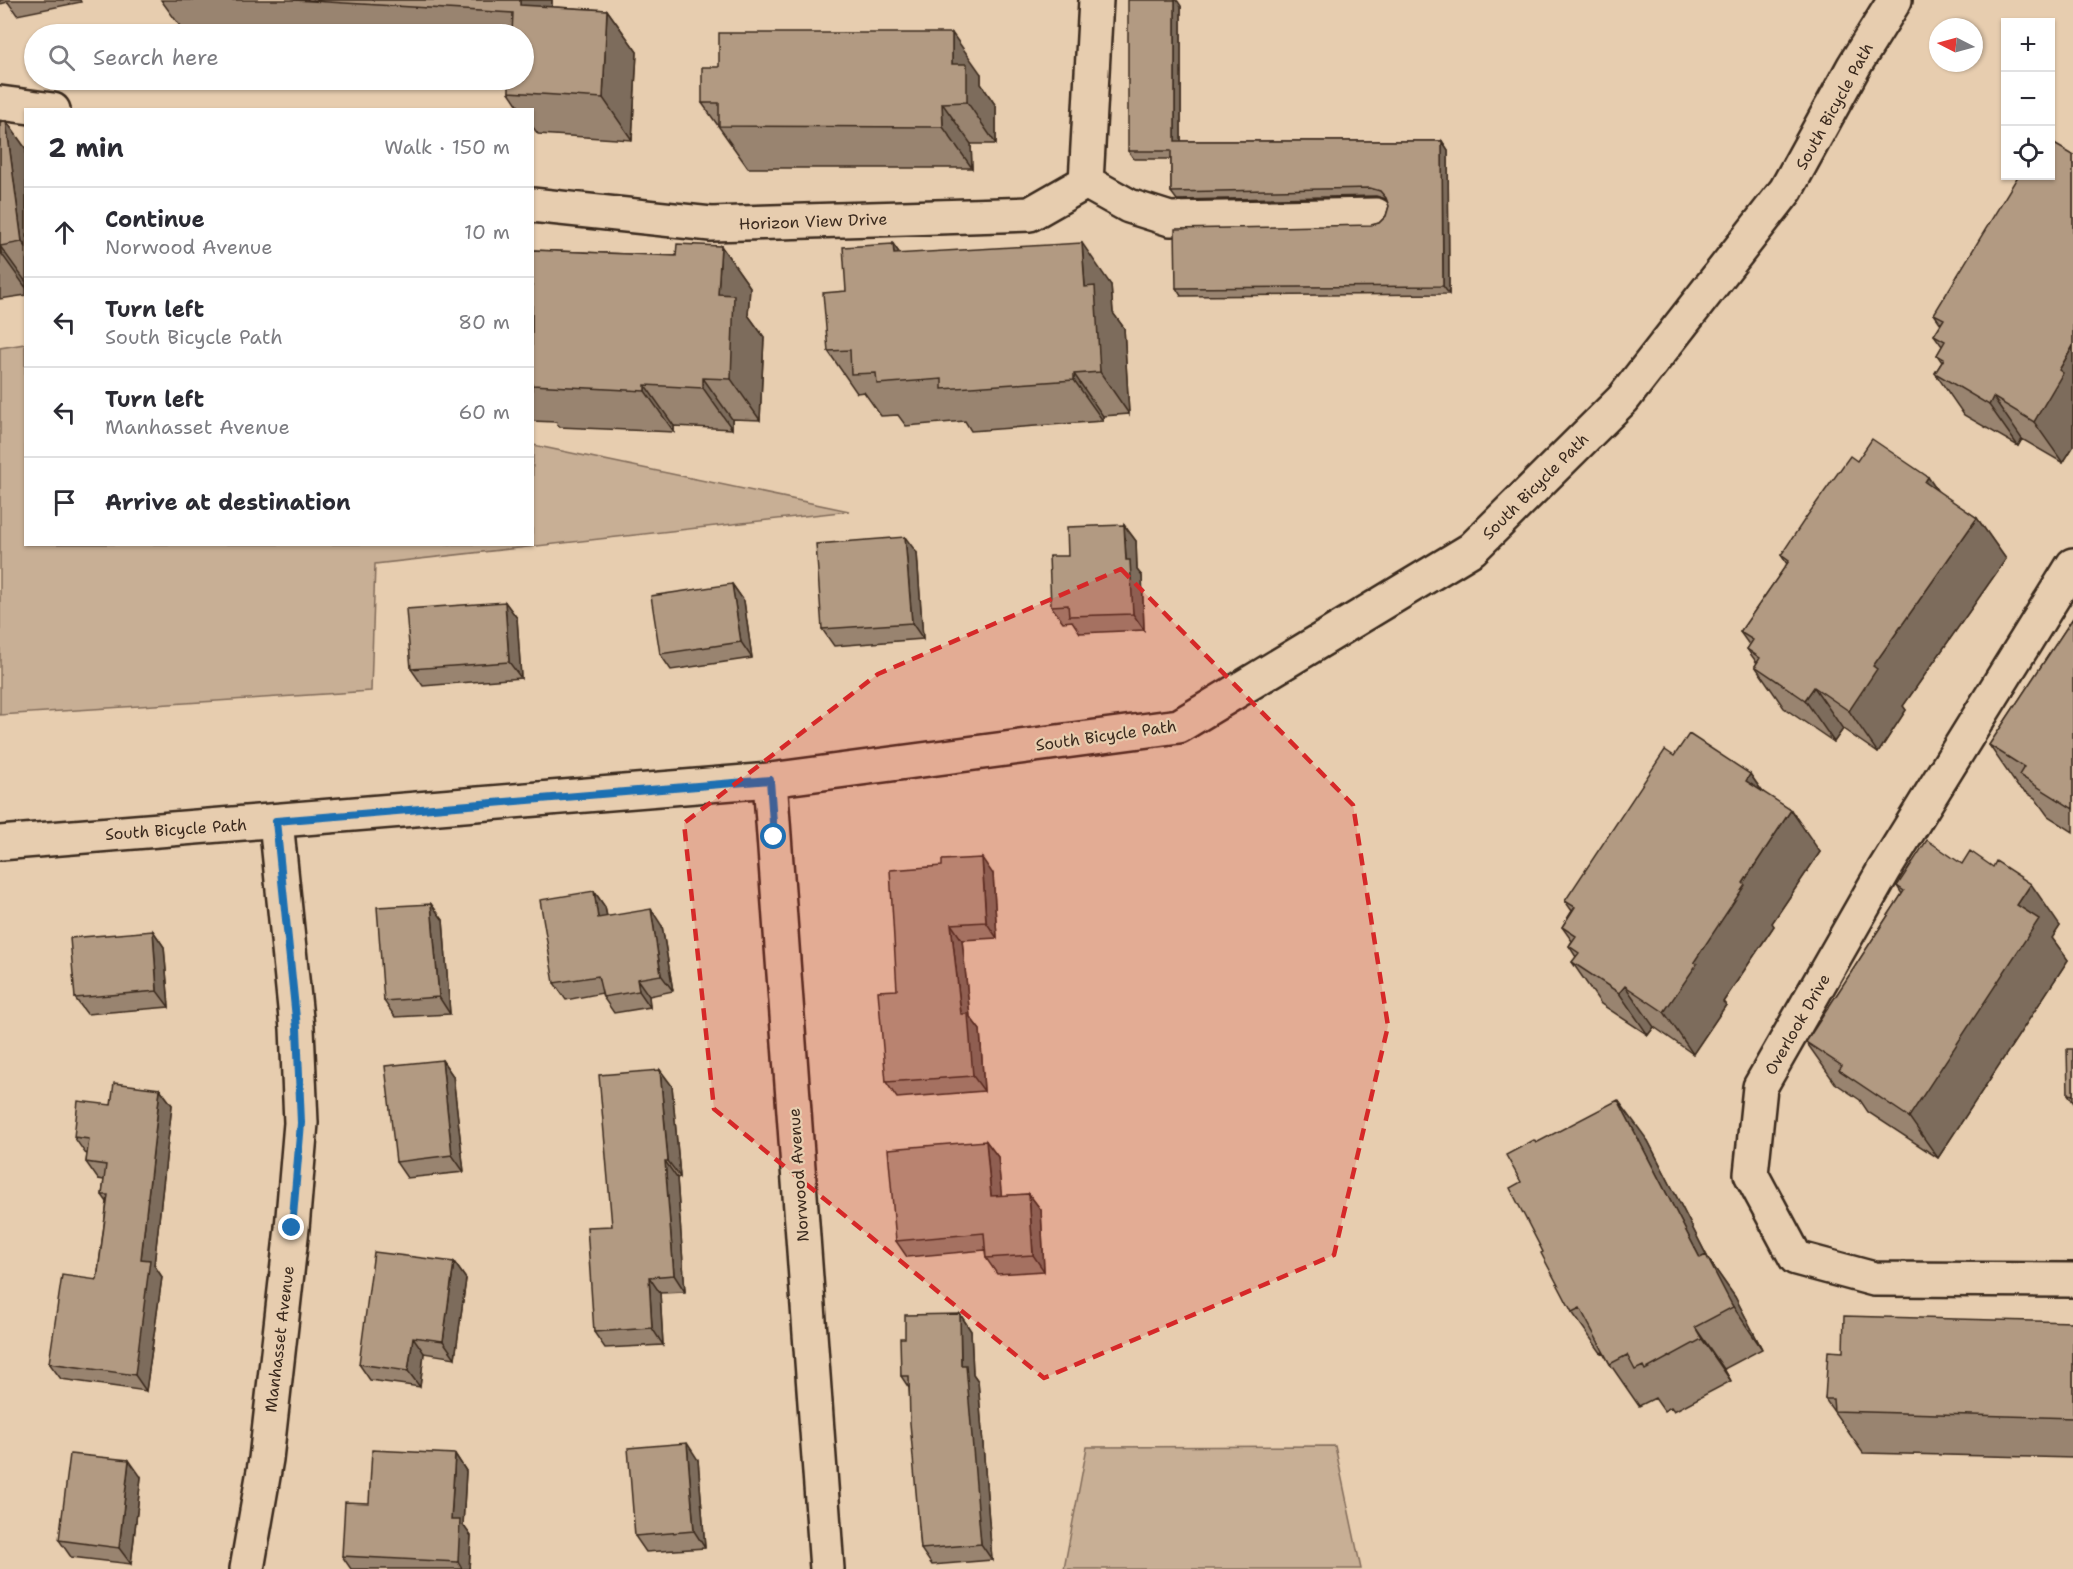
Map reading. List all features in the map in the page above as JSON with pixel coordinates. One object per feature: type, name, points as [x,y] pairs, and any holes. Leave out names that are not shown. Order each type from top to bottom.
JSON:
[{"type":"street","points":[[1096,0],[1086,182],[1129,206],[1170,219],[1376,215]]},
{"type":"street","name":"South Bicycle Path","points":[[0,843],[770,780],[1179,726],[1472,549],[1623,399],[1786,190],[1854,66],[1895,0]]},
{"type":"street","points":[[0,104],[35,108]]},
{"type":"street","name":"Horizon View Drive","points":[[534,206],[711,224],[1030,214],[1086,182]]},
{"type":"street","name":"Overlook Drive","points":[[2073,566],[1884,870],[1760,1087],[1751,1174],[1796,1258],[1874,1278],[2073,1280]]},
{"type":"street","name":"Norwood Avenue","points":[[770,780],[827,1569]]},
{"type":"street","name":"Manhasset Avenue","points":[[247,1569],[266,1459],[292,1228],[301,1123],[297,1028],[276,821]]},
{"type":"highlighted area","points":[[1121,569],[1353,805],[1388,1026],[1334,1255],[1044,1378],[714,1109],[684,823],[878,674]]},
{"type":"shaded area","points":[[24,344],[24,546],[534,546],[534,445],[849,511],[375,564],[371,691],[0,715],[0,348]]},
{"type":"shaded area","points":[[1335,1446],[1361,1569],[1064,1569],[1087,1447]]},
{"type":"building","points":[[294,0],[520,0],[520,5],[607,10],[603,98],[509,92],[509,90],[534,90],[534,24],[512,24],[513,13]]},
{"type":"building","points":[[1128,0],[1175,0],[1175,141],[1442,141],[1443,286],[1176,288],[1175,229],[1371,225],[1379,223],[1386,216],[1389,206],[1380,191],[1370,188],[1171,192],[1171,151],[1128,151]]},
{"type":"building","points":[[719,33],[952,33],[952,64],[967,64],[967,102],[942,103],[943,127],[719,126],[719,103],[702,103],[702,67],[719,67]]},
{"type":"building","points":[[6,121],[22,242],[0,246],[0,122]]},
{"type":"building","points":[[2055,144],[2073,155],[2073,346],[2059,370],[2063,373],[2034,422],[1993,397],[1989,405],[1935,373],[1944,359],[1937,355],[1945,341],[1934,335],[1944,319],[1934,314],[2016,180],[2055,180]]},
{"type":"building","points":[[1082,243],[1085,287],[1095,286],[1100,372],[1074,374],[1074,380],[942,389],[942,379],[877,384],[876,373],[851,374],[850,350],[828,351],[823,293],[846,291],[843,247],[893,244],[894,254]]},
{"type":"building","points":[[677,244],[721,246],[718,294],[734,295],[731,379],[703,378],[703,388],[645,385],[645,391],[534,385],[534,250],[676,256]]},
{"type":"building","points":[[1872,439],[1928,477],[1925,482],[1977,518],[1873,666],[1877,669],[1849,711],[1814,687],[1805,700],[1755,666],[1760,658],[1747,649],[1753,640],[1740,632],[1789,561],[1781,555],[1807,516],[1850,456],[1857,461]]},
{"type":"building","points":[[1124,525],[1126,560],[1130,560],[1133,614],[1069,616],[1068,605],[1051,606],[1049,556],[1068,556],[1067,527]]},
{"type":"building","points":[[905,537],[912,623],[822,629],[816,544]]},
{"type":"building","points":[[732,584],[741,642],[660,654],[651,596]]},
{"type":"building","points":[[505,602],[509,662],[411,669],[406,609]]},
{"type":"building","points":[[2073,618],[2073,809],[2019,775],[2024,767],[1989,745]]},
{"type":"building","points":[[1689,734],[1750,774],[1746,781],[1791,810],[1694,962],[1697,964],[1664,1012],[1625,986],[1619,993],[1572,962],[1579,953],[1569,946],[1576,936],[1562,927],[1575,907],[1565,901],[1665,750],[1674,756]]},
{"type":"building","points":[[1927,840],[1962,864],[1970,851],[1993,867],[1996,861],[2031,884],[2017,905],[2039,919],[1909,1117],[1839,1070],[1842,1066],[1806,1042],[1904,891],[1897,886]]},
{"type":"building","points":[[982,858],[986,922],[951,924],[961,1014],[968,1014],[973,1076],[886,1082],[878,991],[897,990],[890,870],[942,866],[942,860]]},
{"type":"building","points":[[594,891],[598,918],[651,909],[661,975],[637,979],[639,991],[603,997],[598,976],[554,983],[540,900]]},
{"type":"building","points":[[431,904],[439,997],[384,1001],[377,907]]},
{"type":"building","points":[[153,931],[157,991],[75,998],[70,938]]},
{"type":"building","points":[[2067,1049],[2073,1049],[2073,1095],[2068,1094]]},
{"type":"building","points":[[442,1060],[452,1155],[396,1162],[385,1066]]},
{"type":"building","points":[[660,1070],[674,1275],[649,1277],[652,1328],[594,1332],[587,1227],[612,1226],[599,1075]]},
{"type":"building","points":[[114,1083],[160,1089],[141,1259],[150,1260],[135,1375],[49,1363],[62,1275],[97,1280],[108,1195],[102,1195],[106,1165],[86,1162],[89,1139],[74,1137],[78,1101],[111,1105]]},
{"type":"building","points":[[1618,1100],[1700,1258],[1706,1255],[1733,1307],[1695,1327],[1702,1339],[1645,1370],[1643,1366],[1635,1370],[1627,1355],[1610,1364],[1580,1308],[1572,1312],[1510,1188],[1521,1182],[1506,1155],[1534,1140],[1536,1143]]},
{"type":"building","points":[[986,1141],[991,1196],[1029,1194],[1033,1255],[986,1258],[984,1233],[896,1241],[888,1149]]},
{"type":"building","points":[[374,1252],[454,1262],[443,1341],[413,1337],[408,1371],[359,1364]]},
{"type":"building","points":[[960,1314],[961,1365],[966,1365],[981,1544],[921,1549],[910,1423],[909,1376],[901,1376],[900,1338],[905,1338],[905,1315]]},
{"type":"building","points":[[1844,1316],[2073,1322],[2073,1418],[1834,1411],[1833,1399],[1825,1399],[1828,1351],[1843,1352]]},
{"type":"building","points":[[687,1443],[694,1531],[635,1536],[628,1448]]},
{"type":"building","points":[[372,1450],[455,1454],[451,1520],[460,1520],[458,1562],[342,1556],[345,1502],[369,1503]]},
{"type":"building","points":[[70,1454],[129,1460],[119,1548],[59,1540]]},
{"type":"route","points":[[292,1228],[301,1123],[297,1028],[276,821],[770,780],[774,837]]}]
